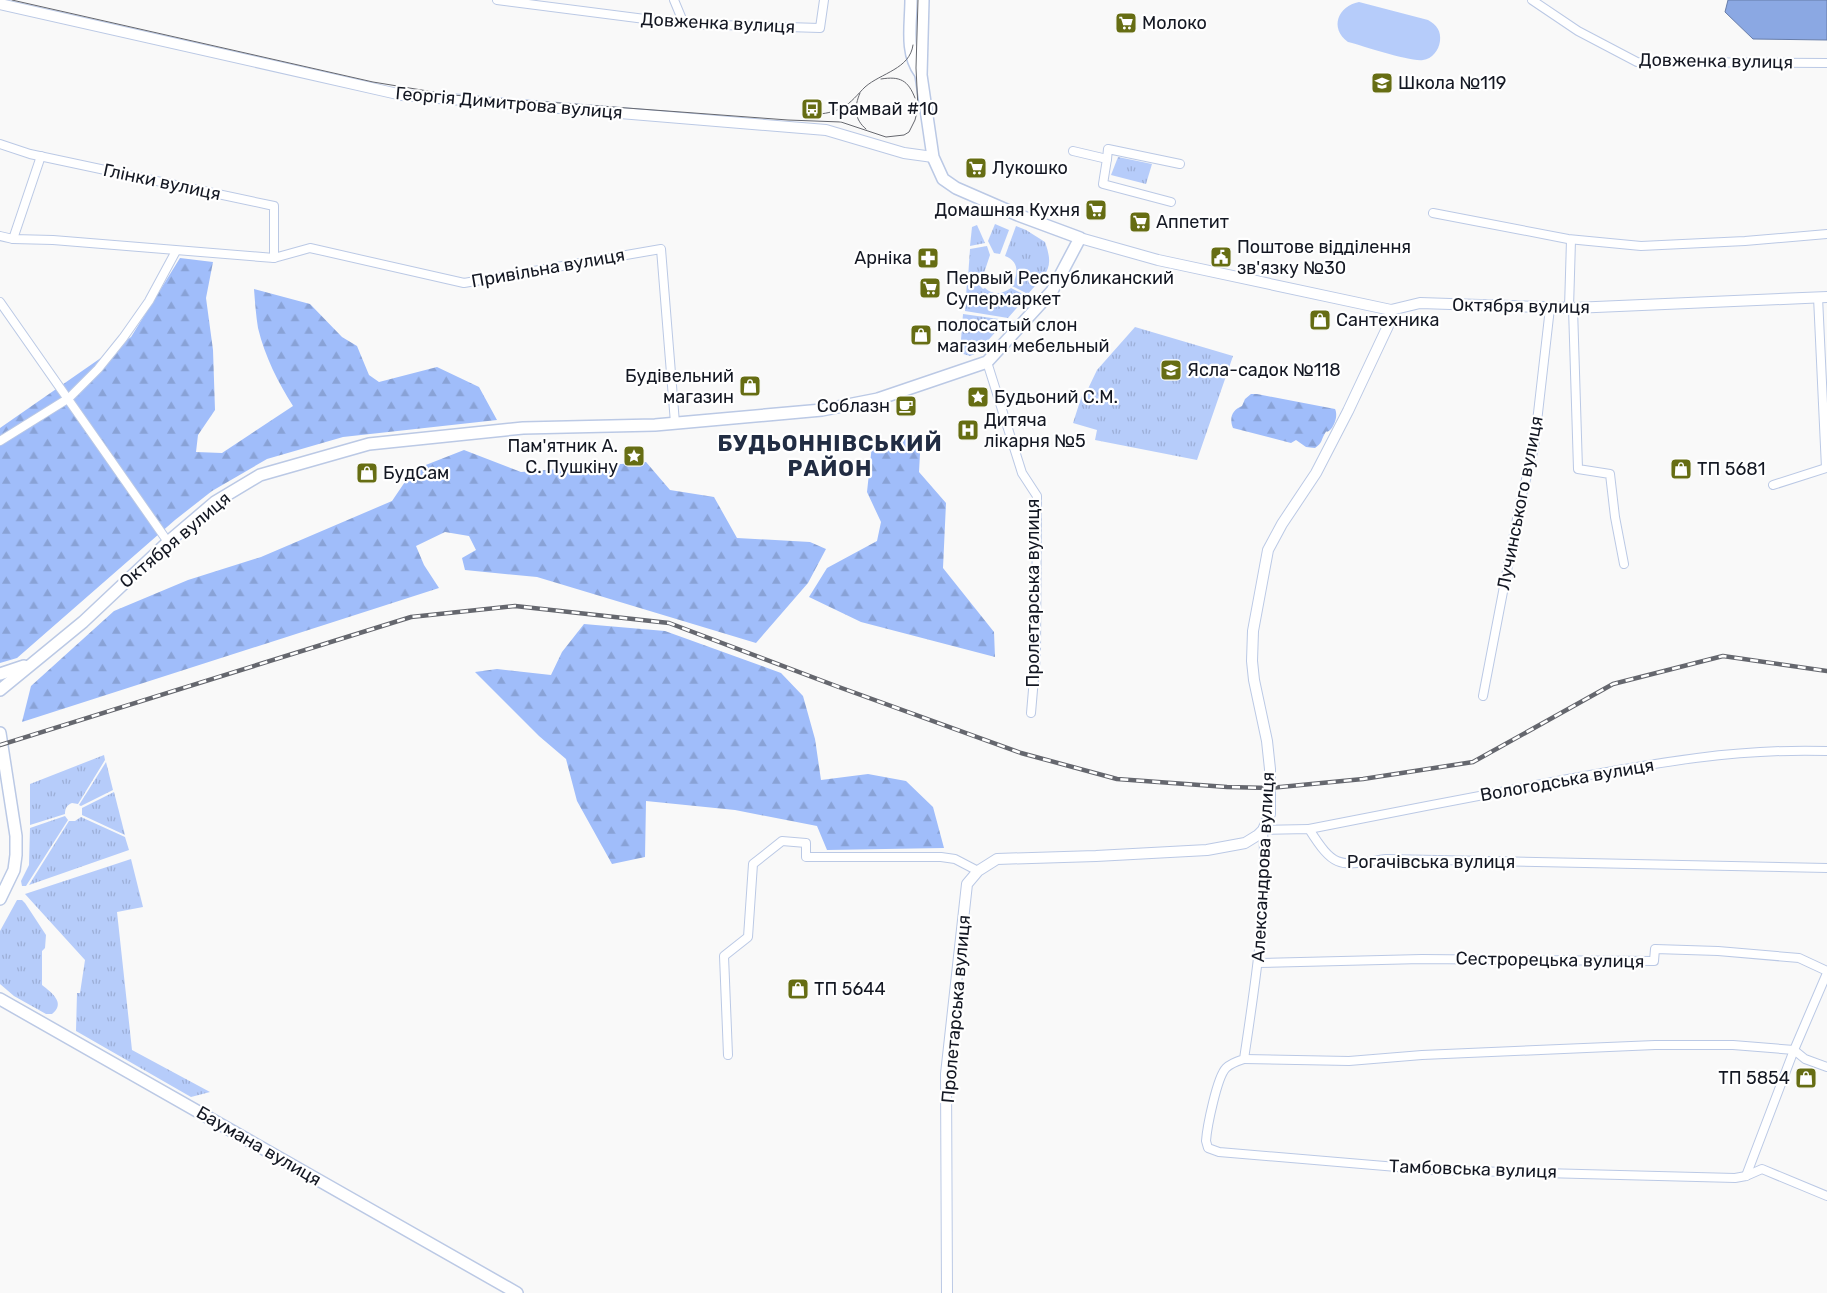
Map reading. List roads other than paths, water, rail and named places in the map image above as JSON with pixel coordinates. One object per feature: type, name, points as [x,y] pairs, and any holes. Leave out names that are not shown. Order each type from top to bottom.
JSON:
[{"type":"main road","points":[[911,0],[910,52],[921,75]]},
{"type":"main road","points":[[923,0],[921,75],[934,157],[943,179],[956,188],[1018,215],[1080,238]]},
{"type":"main road","name":"Октября вулиця","points":[[0,690],[84,622],[168,542],[215,502],[260,475],[369,444],[523,428],[655,425],[822,410],[864,403],[988,362],[1052,291],[1080,238]]},
{"type":"main road","points":[[0,674],[14,671],[39,658]]},
{"type":"main road","points":[[0,733],[16,836],[16,854],[14,870],[0,898]]},
{"type":"main road","name":"Баумана вулиця","points":[[0,999],[518,1293]]},
{"type":"street","name":"Довженка вулиця","points":[[498,0],[684,24],[820,28],[824,0]]},
{"type":"street","points":[[674,0],[684,24]]},
{"type":"street","name":"Довженка вулиця","points":[[1532,0],[1578,31],[1637,62],[1827,63]]},
{"type":"street","name":"Георгія Димитрова вулиця","points":[[0,4],[402,95],[826,130],[904,153],[934,157]]},
{"type":"street","name":"Глінки вулиця","points":[[0,144],[41,156],[274,206],[274,258]]},
{"type":"street","points":[[1171,202],[1103,184],[1108,149],[1180,164]]},
{"type":"street","points":[[1073,151],[1107,159]]},
{"type":"street","points":[[13,239],[41,156]]},
{"type":"street","points":[[1433,213],[1571,240],[1641,246],[1745,241],[1827,234]]},
{"type":"street","name":"Привільна вулиця","points":[[0,236],[13,239],[53,240],[274,258],[310,248],[464,284],[661,249],[675,423]]},
{"type":"street","name":"Октября вулиця","points":[[1080,238],[1158,260],[1391,310],[1420,303],[1571,308],[1823,297]]},
{"type":"street","points":[[1571,240],[1571,308],[1578,469],[1610,474],[1615,516],[1624,564]]},
{"type":"street","points":[[0,441],[69,398],[98,369],[149,301],[176,251]]},
{"type":"street","points":[[1772,485],[1826,468],[1823,297]]},
{"type":"street","points":[[0,302],[168,542]]},
{"type":"street","name":"Лучинського вулиця","points":[[1483,696],[1520,503],[1534,448],[1550,308]]},
{"type":"street","name":"Александрова вулиця","points":[[1244,1060],[1258,963],[1266,863],[1263,830],[1270,814],[1270,769],[1267,741],[1254,680],[1252,661],[1253,631],[1268,550],[1282,524],[1316,473],[1332,442],[1388,326],[1391,310]]},
{"type":"street","name":"Пролетарська вулиця","points":[[988,362],[1022,472],[1037,496],[1036,655],[1031,713]]},
{"type":"street","name":"Вологодська вулиця","points":[[1309,829],[1474,796],[1694,757],[1790,750],[1827,751]]},
{"type":"street","points":[[728,1055],[724,956],[748,937],[753,864],[782,841],[806,843],[806,857],[941,857],[955,859],[978,871],[997,859],[1207,850],[1245,843],[1263,830],[1309,829]]},
{"type":"street","name":"Рогачівська вулиця","points":[[1309,829],[1323,851],[1336,862],[1345,864],[1386,859],[1827,868]]},
{"type":"street","name":"Пролетарська вулиця","points":[[947,1293],[946,1074],[968,884],[978,871]]},
{"type":"street","name":"Сестрорецька вулиця","points":[[1258,963],[1422,959],[1654,961],[1655,949],[1718,951],[1799,958],[1827,972]]},
{"type":"street","points":[[1746,1176],[1794,1050],[1827,972]]},
{"type":"street","points":[[1244,1060],[1349,1061],[1422,1054],[1654,1045],[1734,1045],[1794,1050],[1805,1059],[1827,1067]]},
{"type":"street","name":"Тамбовська вулиця","points":[[1244,1060],[1228,1066],[1218,1086],[1206,1141],[1208,1148],[1219,1152],[1432,1170],[1735,1178],[1746,1176],[1762,1169],[1827,1196]]},
{"type":"tram line","points":[[12,0],[373,82],[452,95],[788,120],[841,122],[886,137],[904,135],[909,132],[918,108],[916,68],[918,0]]},
{"type":"tram line","points":[[816,114],[832,112],[845,106],[865,87],[901,65],[911,53],[913,45]]},
{"type":"tram line","points":[[881,79],[893,78],[906,83],[915,98]]},
{"type":"tram line","points":[[860,93],[856,112],[859,121],[866,129]]},
{"type":"railway","points":[[0,745],[411,617],[515,606],[669,623],[1021,753],[1117,779],[1227,787],[1270,788],[1363,779],[1473,762],[1613,684],[1723,656],[1827,671]]},
{"type":"place","name":"Молоко","points":[[1126,23]]},
{"type":"place","name":"Школа №119","points":[[1382,83]]},
{"type":"place","name":"Трамвай #10","points":[[812,109]]},
{"type":"place","name":"Лукошко","points":[[976,168]]},
{"type":"place","name":"Домашняя Кухня","points":[[1096,210]]},
{"type":"place","name":"Аппетит","points":[[1140,222]]},
{"type":"place","name":"Поштове відділення зв'язку №30","points":[[1221,257]]},
{"type":"place","name":"Арніка","points":[[928,258]]},
{"type":"place","name":"Первый Республиканский Супермаркет","points":[[930,288]]},
{"type":"place","name":"Сантехника","points":[[1320,320]]},
{"type":"place","name":"полосатый слон магазин мебельный","points":[[921,335]]},
{"type":"place","name":"Ясла-садок №118","points":[[1171,370]]},
{"type":"place","name":"Будівельний магазин","points":[[750,386]]},
{"type":"place","name":"Будьоний С.М.","points":[[978,397]]},
{"type":"place","name":"Соблазн","points":[[906,406]]},
{"type":"place","name":"Дитяча лікарня №5","points":[[968,430]]},
{"type":"place","name":"Пам'ятник А. С. Пушкіну","points":[[634,456]]},
{"type":"place","name":"ТП 5681","points":[[1681,469]]},
{"type":"place","name":"БудСам","points":[[367,473]]},
{"type":"place","name":"ТП 5644","points":[[798,989]]},
{"type":"place","name":"ТП 5854","points":[[1806,1078]]},
{"type":"district","name":"БУДЬОННІВСЬКИЙ РАЙОН","points":[[830,456]]}]
